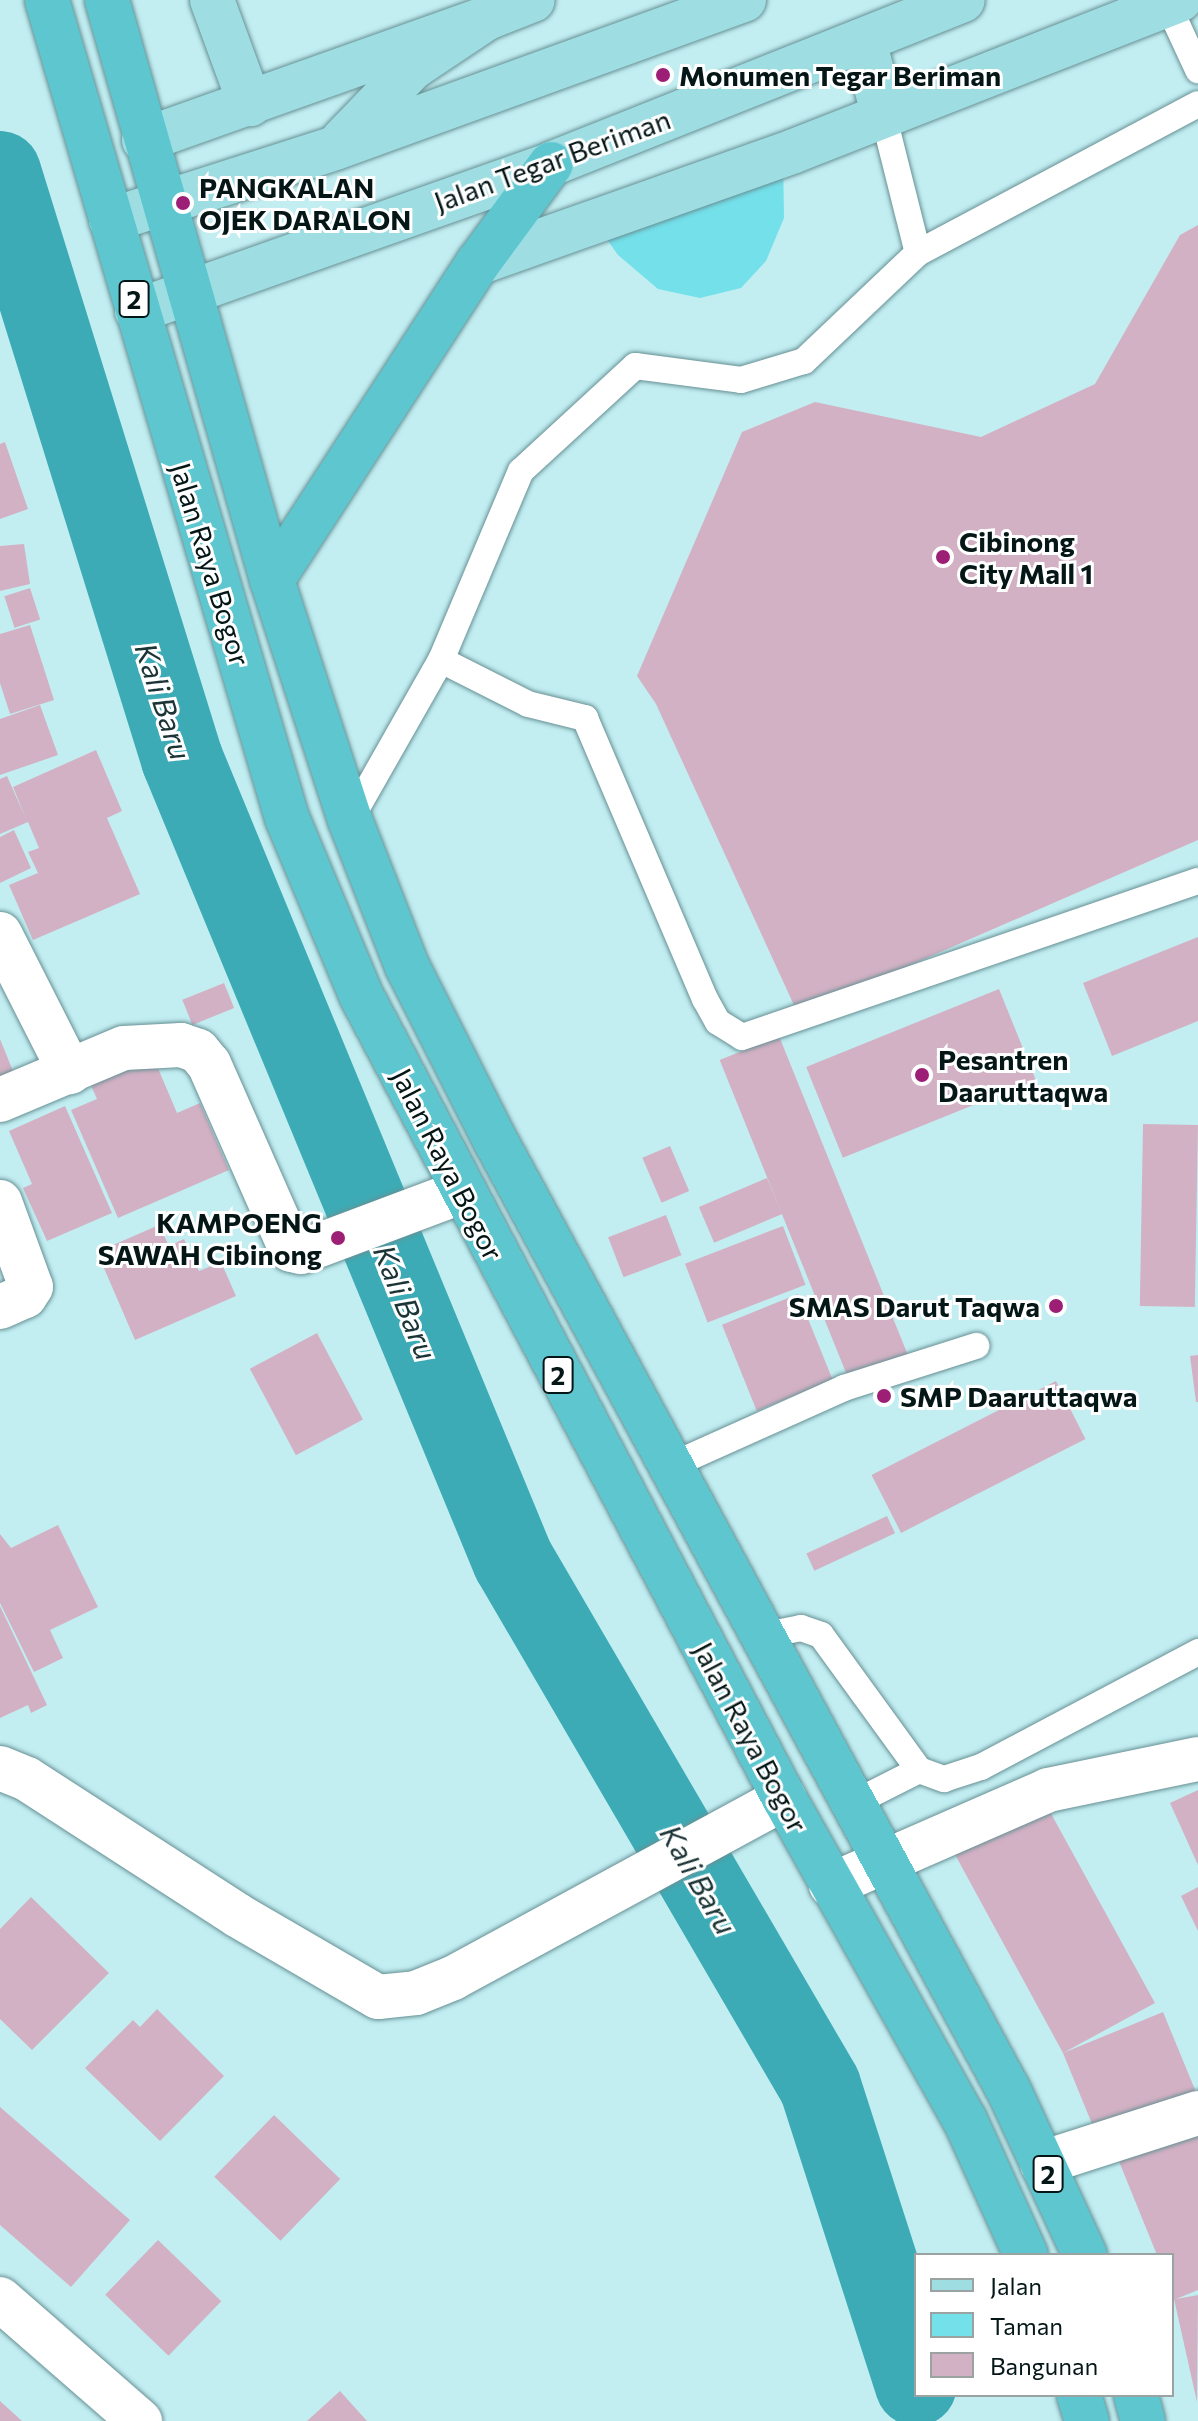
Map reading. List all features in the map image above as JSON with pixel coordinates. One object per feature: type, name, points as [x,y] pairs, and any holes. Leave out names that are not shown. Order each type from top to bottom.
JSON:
[{"type":"highway","name":"Jalan Raya Bogor","points":[[47,0],[287,818],[361,995],[461,1192],[784,1798],[965,2120],[1025,2253]]},
{"type":"highway","name":"Jalan Raya Bogor","points":[[107,0],[144,140],[272,580],[350,820],[407,966],[670,1466],[1010,2093],[1084,2253]]},
{"type":"highway","points":[[272,580],[478,263],[551,164]]},
{"type":"highway","points":[[1080,2397],[1087,2421]]},
{"type":"highway","points":[[1137,2397],[1143,2421]]},
{"type":"main road","points":[[212,0],[250,104]]},
{"type":"main road","points":[[144,140],[250,104],[486,9],[533,0]]},
{"type":"main road","points":[[111,220],[335,148],[744,0]]},
{"type":"main road","name":"Jalan Tegar Beriman","points":[[137,311],[551,164],[963,0]]},
{"type":"main road","points":[[478,263],[794,151],[1174,2]]},
{"type":"main road","points":[[335,148],[412,68],[486,9]]},
{"type":"main road","points":[[864,40],[883,114]]},
{"type":"street","points":[[0,934],[70,1072]]},
{"type":"street","points":[[0,1100],[124,1048],[181,1045],[198,1051],[209,1064],[291,1250],[320,1247],[461,1192]]},
{"type":"street","points":[[0,1202],[31,1287],[25,1296],[0,1307]]},
{"type":"street","points":[[831,1885],[883,1858],[1048,1790],[1198,1759]]},
{"type":"street","points":[[0,1768],[27,1779],[237,1915],[378,1997],[434,1986],[652,1874],[784,1798]]},
{"type":"street","points":[[1042,2163],[1198,2113]]},
{"type":"street","points":[[0,2299],[140,2421]]},
{"type":"lane","points":[[1174,2],[1198,70]]},
{"type":"lane","points":[[350,820],[441,660],[521,471],[635,366],[741,380],[804,361],[918,253],[1198,104]]},
{"type":"lane","points":[[883,114],[918,253]]},
{"type":"lane","points":[[441,660],[528,704],[585,718],[705,999],[718,1022],[742,1037],[1198,881]]},
{"type":"lane","points":[[670,1466],[844,1388],[976,1346]]},
{"type":"lane","points":[[761,1636],[801,1628],[821,1635],[919,1770],[944,1779],[964,1774],[1198,1652]]},
{"type":"lane","points":[[852,1804],[919,1770]]},
{"type":"green space","points":[[783,158],[784,218],[766,261],[741,288],[700,298],[658,289],[618,255],[596,224]]},
{"type":"building","name":"Cibinong City Mall 1","points":[[1198,225],[1198,840],[798,1014],[656,704],[637,676],[742,432],[815,402],[981,437],[1095,384],[1180,235]]},
{"type":"building","points":[[5,442],[28,509],[0,519],[0,444]]},
{"type":"building","points":[[24,544],[30,584],[0,591],[0,546]]},
{"type":"building","points":[[30,588],[40,619],[15,628],[4,596]]},
{"type":"building","points":[[30,625],[54,700],[10,714],[0,683],[0,634]]},
{"type":"building","points":[[40,705],[58,755],[0,775],[0,719]]},
{"type":"building","points":[[96,750],[122,811],[107,818],[140,894],[33,940],[9,885],[38,873],[28,852],[39,848],[28,822],[0,834],[0,779],[7,776],[26,819],[13,787]]},
{"type":"building","points":[[14,830],[31,868],[0,883],[0,837]]},
{"type":"building","name":"Pesantren Daaruttaqwa","points":[[1198,937],[1198,1021],[1112,1056],[1083,983]]},
{"type":"building","points":[[224,983],[234,1008],[192,1025],[182,1000]]},
{"type":"building","name":"Pesantren Daaruttaqwa","points":[[999,989],[1036,1080],[843,1158],[806,1067]]},
{"type":"building","points":[[779,1036],[909,1358],[850,1382],[720,1060]]},
{"type":"building","points":[[0,1039],[17,1081],[0,1088]]},
{"type":"building","points":[[152,1054],[177,1113],[200,1103],[229,1170],[118,1218],[71,1110],[97,1099],[89,1081]]},
{"type":"building","points":[[65,1106],[112,1213],[47,1241],[23,1188],[32,1184],[9,1131]]},
{"type":"building","name":"Pesantren Daaruttaqwa","points":[[1143,1124],[1198,1125],[1195,1307],[1140,1306]]},
{"type":"building","points":[[670,1146],[689,1191],[662,1203],[642,1158]]},
{"type":"building","points":[[767,1178],[782,1214],[714,1243],[699,1207]]},
{"type":"building","points":[[666,1215],[681,1255],[624,1277],[608,1237]]},
{"type":"building","points":[[159,1225],[169,1246],[184,1239],[199,1271],[221,1262],[236,1296],[135,1340],[97,1252]]},
{"type":"building","points":[[783,1226],[806,1285],[708,1322],[685,1264]]},
{"type":"building","points":[[798,1294],[833,1380],[757,1411],[722,1325]]},
{"type":"building","points":[[317,1333],[363,1420],[296,1455],[250,1369]]},
{"type":"building","points":[[1198,1355],[1198,1402],[1196,1402],[1190,1356]]},
{"type":"building","points":[[1056,1381],[1086,1439],[901,1533],[872,1475]]},
{"type":"building","points":[[887,1516],[895,1533],[814,1571],[806,1554]]},
{"type":"building","points":[[58,1525],[98,1607],[50,1630],[63,1658],[34,1672],[0,1603],[0,1534],[11,1548]]},
{"type":"building","points":[[0,1606],[47,1705],[31,1713],[28,1705],[0,1718]]},
{"type":"building","points":[[1198,1790],[1198,1865],[1170,1803]]},
{"type":"building","points":[[1043,1799],[1155,2003],[1063,2053],[952,1849]]},
{"type":"building","points":[[1198,1887],[1198,1931],[1181,1896]]},
{"type":"building","points":[[31,1897],[109,1973],[32,2050],[0,2019],[0,1929]]},
{"type":"building","points":[[157,2009],[224,2076],[160,2141],[85,2068],[133,2020],[140,2027]]},
{"type":"building","points":[[1163,2012],[1198,2097],[1099,2141],[1063,2053]]},
{"type":"building","points":[[0,2107],[130,2220],[71,2287],[0,2225]]},
{"type":"building","points":[[274,2115],[340,2179],[280,2241],[214,2177]]},
{"type":"building","points":[[1198,2126],[1198,2290],[1176,2299],[1198,2295],[1197,2402],[1174,2299],[1174,2253],[1156,2253],[1118,2159]]},
{"type":"building","points":[[158,2240],[221,2301],[169,2356],[105,2295]]},
{"type":"building","points":[[340,2391],[367,2421],[307,2421]]},
{"type":"building","points":[[0,2401],[22,2421],[0,2421]]},
{"type":"waterway","name":"Kali Baru","points":[[0,172],[182,759],[513,1560],[820,2086],[914,2379]]},
{"type":"place","name":"Monumen Tegar Beriman","points":[[663,75]]},
{"type":"place","name":"PANGKALAN OJEK DARALON","points":[[183,203]]},
{"type":"place","name":"Cibinong City Mall 1","points":[[943,557]]},
{"type":"place","name":"Pesantren Daaruttaqwa","points":[[922,1075]]},
{"type":"place","name":"KAMPOENG SAWAH Cibinong","points":[[338,1238]]},
{"type":"place","name":"SMAS Darut Taqwa","points":[[1056,1306]]},
{"type":"place","name":"SMP Daaruttaqwa","points":[[884,1396]]}]
